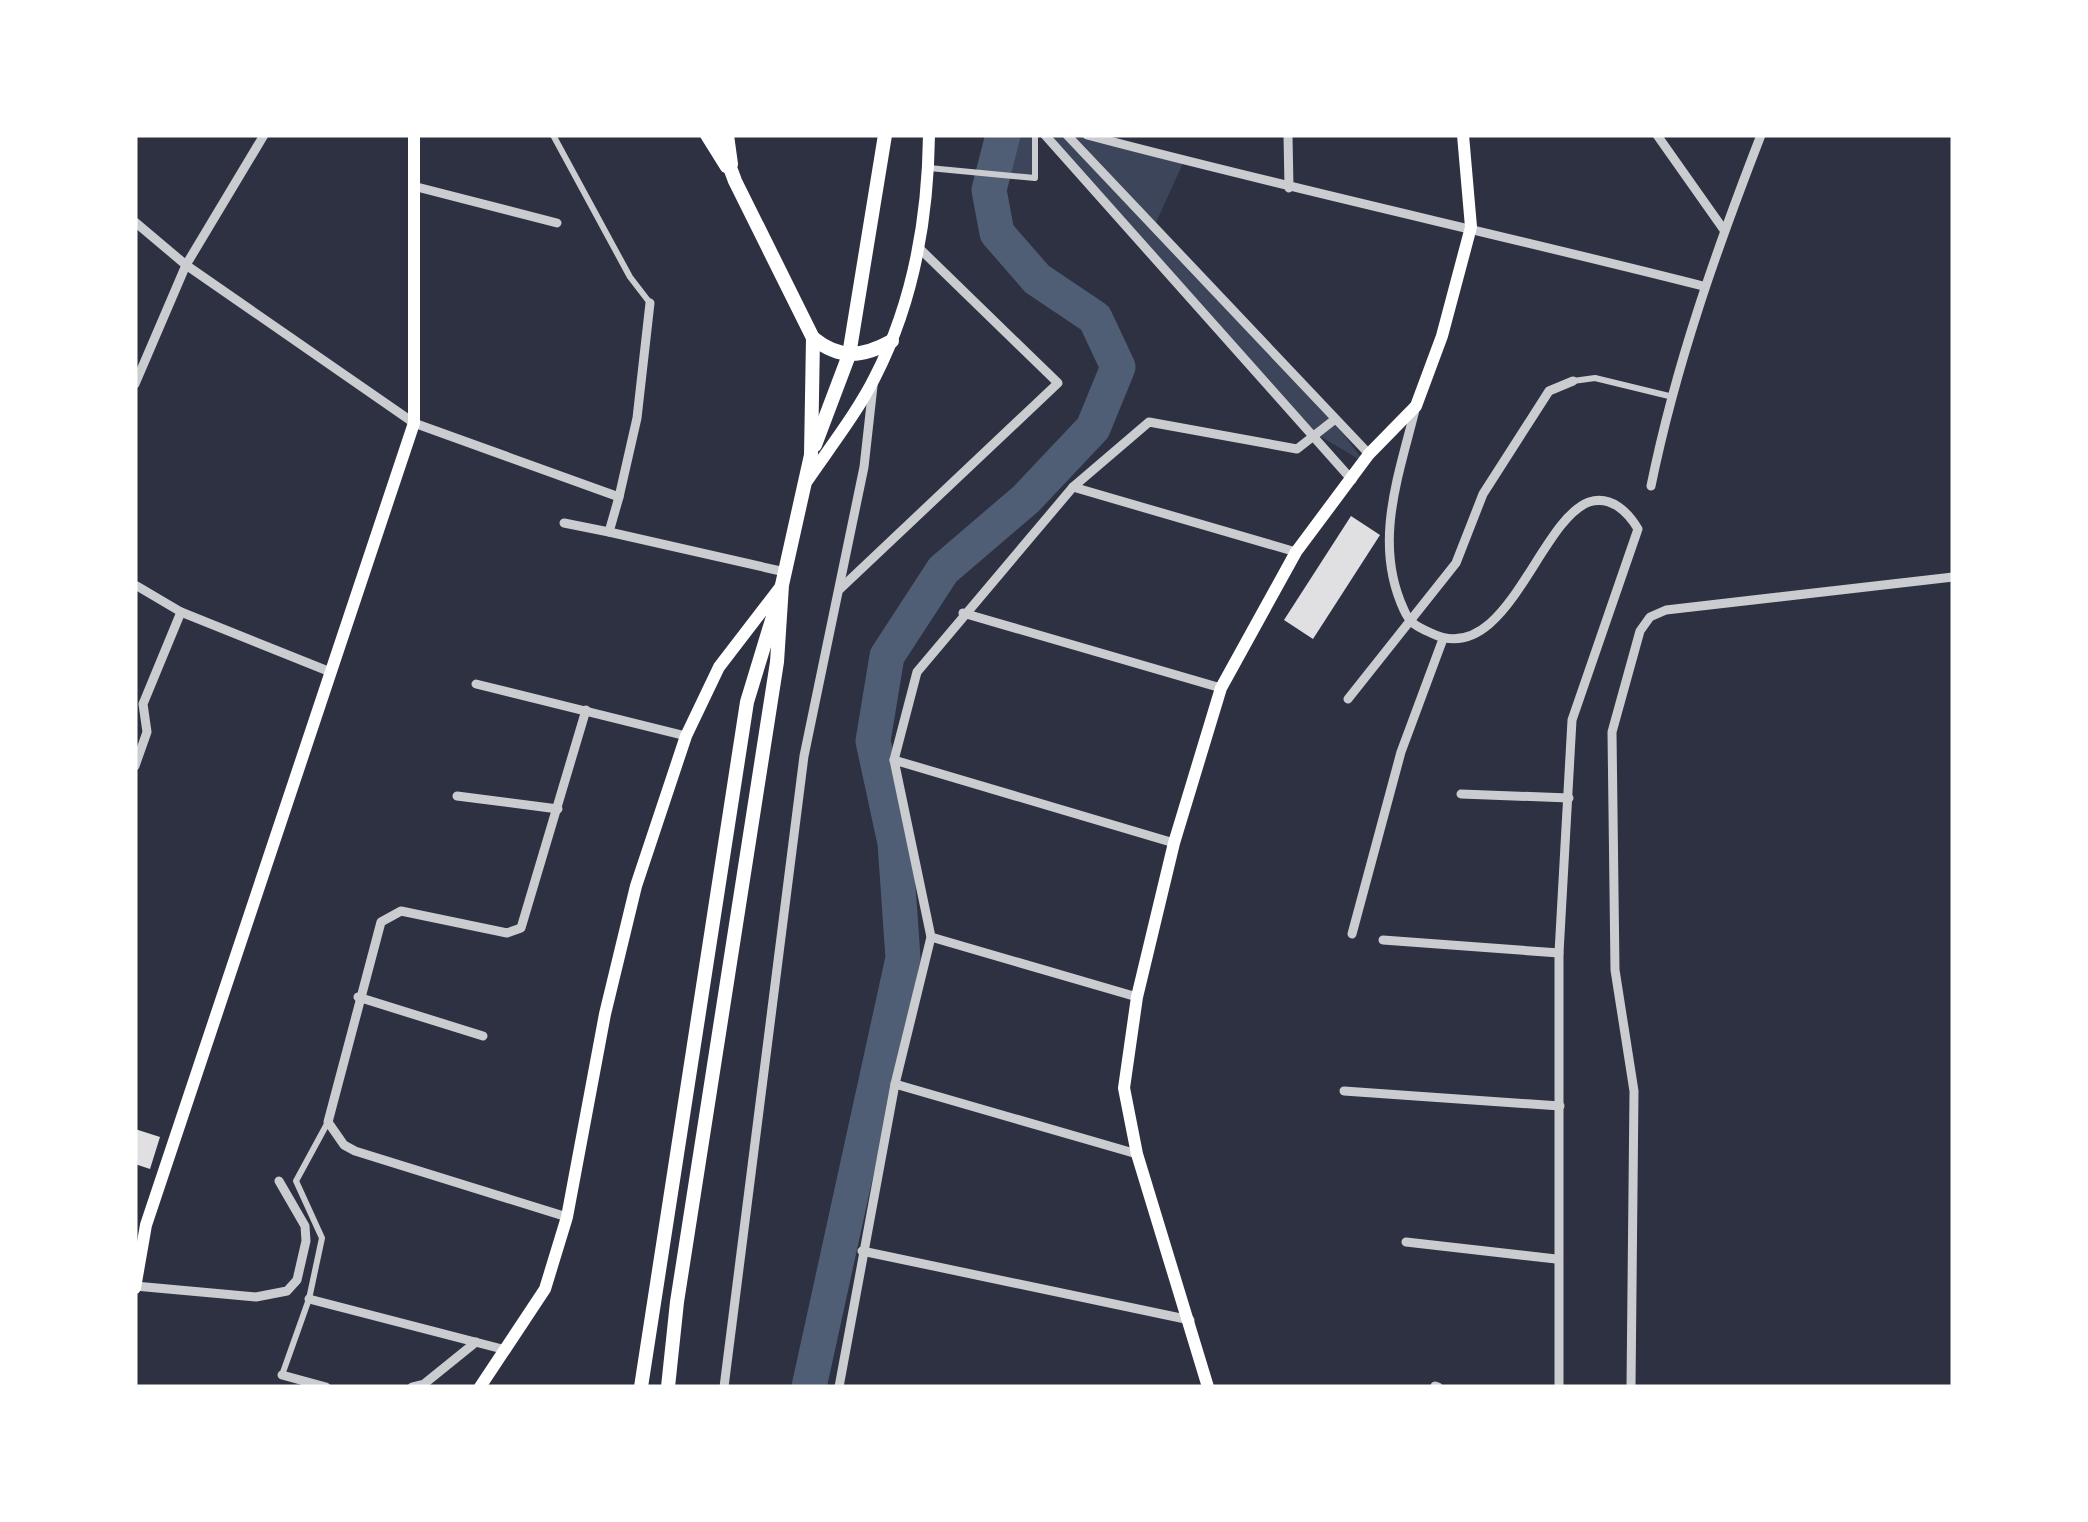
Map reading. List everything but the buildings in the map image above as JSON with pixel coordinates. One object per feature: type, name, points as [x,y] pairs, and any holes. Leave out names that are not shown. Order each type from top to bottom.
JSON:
[{"type":"main road","points":[[135,1287],[140,1223],[414,424],[414,135]]},
{"type":"main road","points":[[706,135],[735,181],[813,338],[830,352],[849,355],[870,353],[892,341]]},
{"type":"main road","points":[[718,135],[735,181]]},
{"type":"main road","points":[[728,135],[735,181]]},
{"type":"main road","points":[[668,1387],[677,1302],[777,662],[784,578],[800,492],[849,355],[885,135]]},
{"type":"main road","points":[[800,492],[874,381],[892,341],[919,248],[929,135]]},
{"type":"main road","points":[[1208,1387],[1137,1154],[1124,1088],[1137,997],[1174,843],[1220,688],[1296,552],[1369,454],[1416,406],[1442,336],[1470,228],[1463,135]]},
{"type":"main road","points":[[811,455],[813,338]]},
{"type":"main road","points":[[480,1387],[545,1289],[566,1217],[605,1014],[636,886],[686,736],[720,666],[784,578]]},
{"type":"main road","points":[[641,1387],[746,702],[784,578]]},
{"type":"street","points":[[135,384],[186,265],[264,135]]},
{"type":"street","points":[[553,135],[630,277],[650,303],[637,418],[608,532]]},
{"type":"street","points":[[929,168],[1035,178],[1035,135]]},
{"type":"street","points":[[1045,135],[1318,437],[1352,480]]},
{"type":"street","points":[[1067,135],[1369,454]]},
{"type":"street","points":[[1087,135],[1289,188],[1702,286]]},
{"type":"street","points":[[1288,135],[1289,188]]},
{"type":"street","points":[[1657,135],[1724,230]]},
{"type":"street","points":[[1651,486],[1669,396],[1702,286],[1761,135]]},
{"type":"street","points":[[413,186],[557,223]]},
{"type":"street","points":[[135,222],[186,265],[414,424],[619,497]]},
{"type":"street","points":[[838,591],[1058,383],[919,248]]},
{"type":"street","points":[[1187,292],[1202,278]]},
{"type":"street","points":[[1348,699],[1456,563],[1483,494],[1549,391],[1573,381],[1595,378],[1669,396]]},
{"type":"street","points":[[724,1387],[804,756],[864,467],[874,381]]},
{"type":"street","points":[[1416,406],[1387,530],[1390,580],[1409,622],[1443,639],[1477,632],[1507,607],[1571,514],[1591,501],[1612,502],[1629,514],[1638,528],[1572,720],[1560,953],[1556,1259],[1560,1387]]},
{"type":"street","points":[[838,1387],[895,1084],[931,937],[894,760],[918,672],[962,614],[1073,487],[1148,422],[1297,448],[1318,437],[1334,420]]},
{"type":"street","points":[[1073,487],[1296,552]]},
{"type":"street","points":[[564,523],[784,578]]},
{"type":"street","points":[[1630,1387],[1634,1091],[1614,970],[1612,732],[1640,632],[1650,618],[1666,610],[1953,577]]},
{"type":"street","points":[[136,586],[181,612],[328,670]]},
{"type":"street","points":[[135,766],[148,732],[139,702],[181,612]]},
{"type":"street","points":[[962,614],[1220,688]]},
{"type":"street","points":[[1352,934],[1401,752],[1443,639]]},
{"type":"street","points":[[476,684],[686,736]]},
{"type":"street","points":[[326,1387],[282,1375],[309,1299],[322,1238],[296,1181],[328,1122],[376,929],[401,912],[507,933],[521,928],[586,710]]},
{"type":"street","points":[[894,760],[1174,843]]},
{"type":"street","points":[[1461,794],[1569,798]]},
{"type":"street","points":[[457,796],[558,809]]},
{"type":"street","points":[[931,937],[1137,997]]},
{"type":"street","points":[[1383,940],[1560,953]]},
{"type":"street","points":[[358,997],[484,1036]]},
{"type":"street","points":[[895,1084],[1137,1154]]},
{"type":"street","points":[[1344,1091],[1560,1106]]},
{"type":"street","points":[[328,1122],[335,1136],[355,1151],[566,1217]]},
{"type":"street","points":[[135,1287],[256,1297],[288,1291],[297,1280],[306,1241],[305,1226],[279,1180]]},
{"type":"street","points":[[1406,1242],[1556,1259]]},
{"type":"street","points":[[862,1252],[1190,1320]]},
{"type":"street","points":[[309,1299],[506,1350]]},
{"type":"street","points":[[412,1387],[424,1384],[476,1342]]},
{"type":"shaded area","points":[[1003,135],[1035,135],[1035,178],[995,174]]},
{"type":"shaded area","points":[[1045,135],[1086,135],[1184,161],[1154,227],[1328,413],[1365,463],[1318,435]]},
{"type":"waterway","points":[[809,1387],[903,958],[895,843],[873,741],[887,656],[943,570],[1026,499],[1093,428],[1118,367],[1095,318],[1037,279],[997,233],[989,190],[1003,135]]}]
